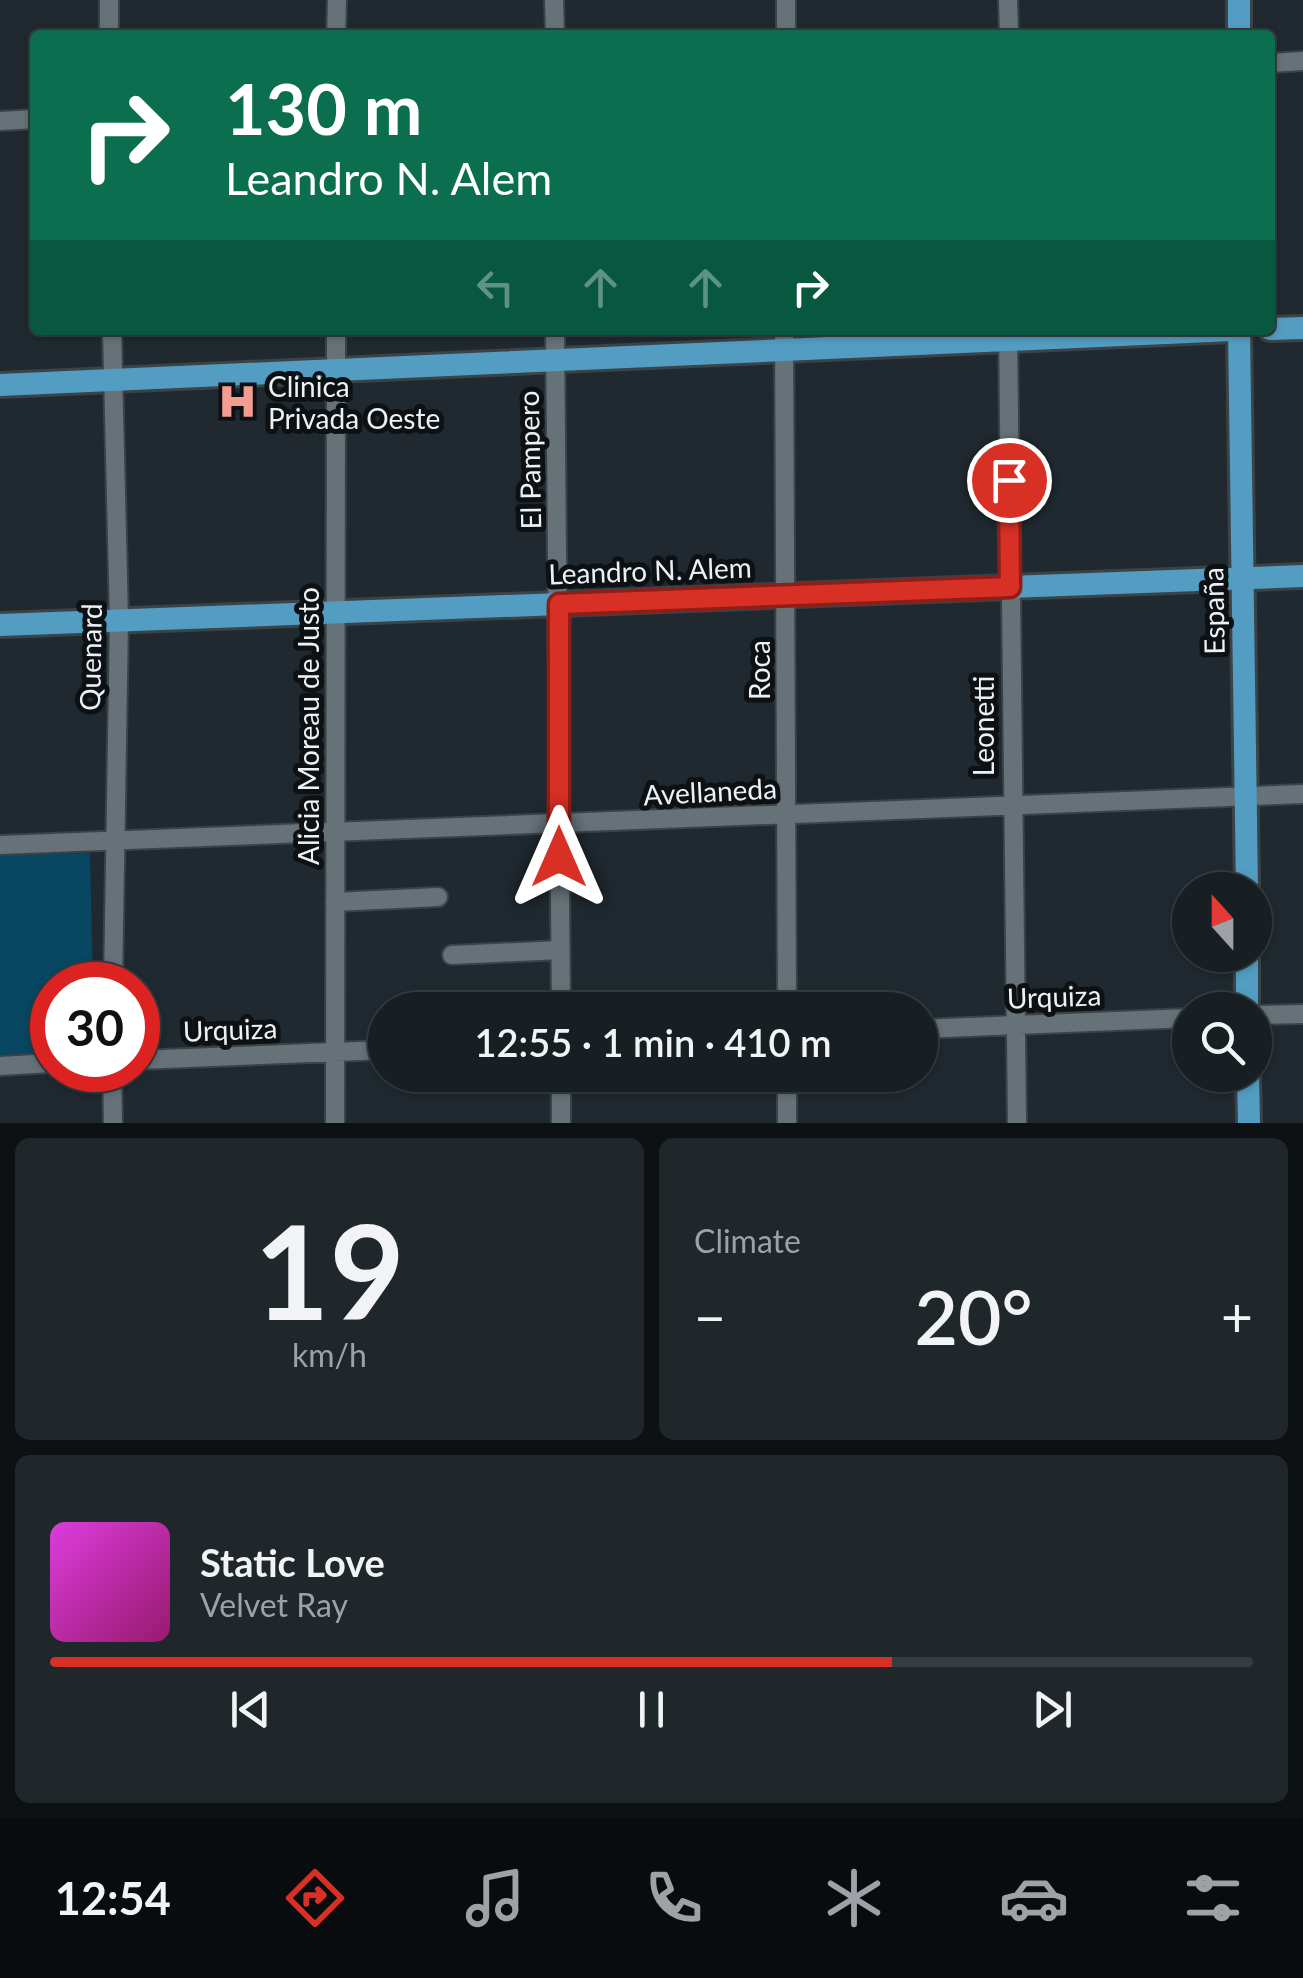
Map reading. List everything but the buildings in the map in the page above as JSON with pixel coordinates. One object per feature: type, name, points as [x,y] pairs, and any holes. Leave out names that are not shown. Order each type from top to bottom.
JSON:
[{"type":"main road","points":[[1238,0],[1238,30]]},
{"type":"main road","points":[[1275,329],[1303,328]]},
{"type":"main road","points":[[0,385],[555,360],[784,341],[976,335]]},
{"type":"main road","name":"España","points":[[1235,335],[1247,872]]},
{"type":"main road","name":"Leandro N. Alem","points":[[0,624],[1303,576]]},
{"type":"main road","points":[[1248,1092],[1249,1123]]},
{"type":"street","points":[[109,0],[109,30]]},
{"type":"street","points":[[336,30],[337,0]]},
{"type":"street","points":[[554,0],[554,30]]},
{"type":"street","points":[[786,0],[786,30]]},
{"type":"street","points":[[1008,0],[1009,30]]},
{"type":"street","points":[[1275,63],[1303,61]]},
{"type":"street","points":[[0,121],[30,120]]},
{"type":"street","name":"Quenard","points":[[112,335],[119,620],[113,962]]},
{"type":"street","name":"Alicia Moreau de Justo","points":[[334,1123],[336,335]]},
{"type":"street","name":"El Pampero","points":[[555,335],[561,992]]},
{"type":"street","name":"Leonetti","points":[[1008,335],[1016,1123]]},
{"type":"street","name":"Roca","points":[[784,341],[787,992]]},
{"type":"street","name":"Avellaneda","points":[[0,845],[1010,809],[1303,794]]},
{"type":"street","points":[[335,902],[438,897]]},
{"type":"street","points":[[452,955],[560,950]]},
{"type":"street","points":[[1272,1015],[1303,1014]]},
{"type":"street","name":"Urquiza","points":[[938,1028],[1172,1019]]},
{"type":"street","name":"Urquiza","points":[[160,1059],[368,1051]]},
{"type":"street","points":[[0,1066],[30,1065]]},
{"type":"street","points":[[112,1092],[113,1123]]},
{"type":"street","points":[[561,1092],[561,1123]]},
{"type":"street","points":[[787,1092],[787,1123]]},
{"type":"shaded area","points":[[90,853],[92,962],[30,962],[30,1059],[0,1060],[0,855]]},
{"type":"place","name":"Clinica Privada Oeste","points":[[238,402]]},
{"type":"route","points":[[559,857],[559,604],[1010,587],[1009,480]]}]
